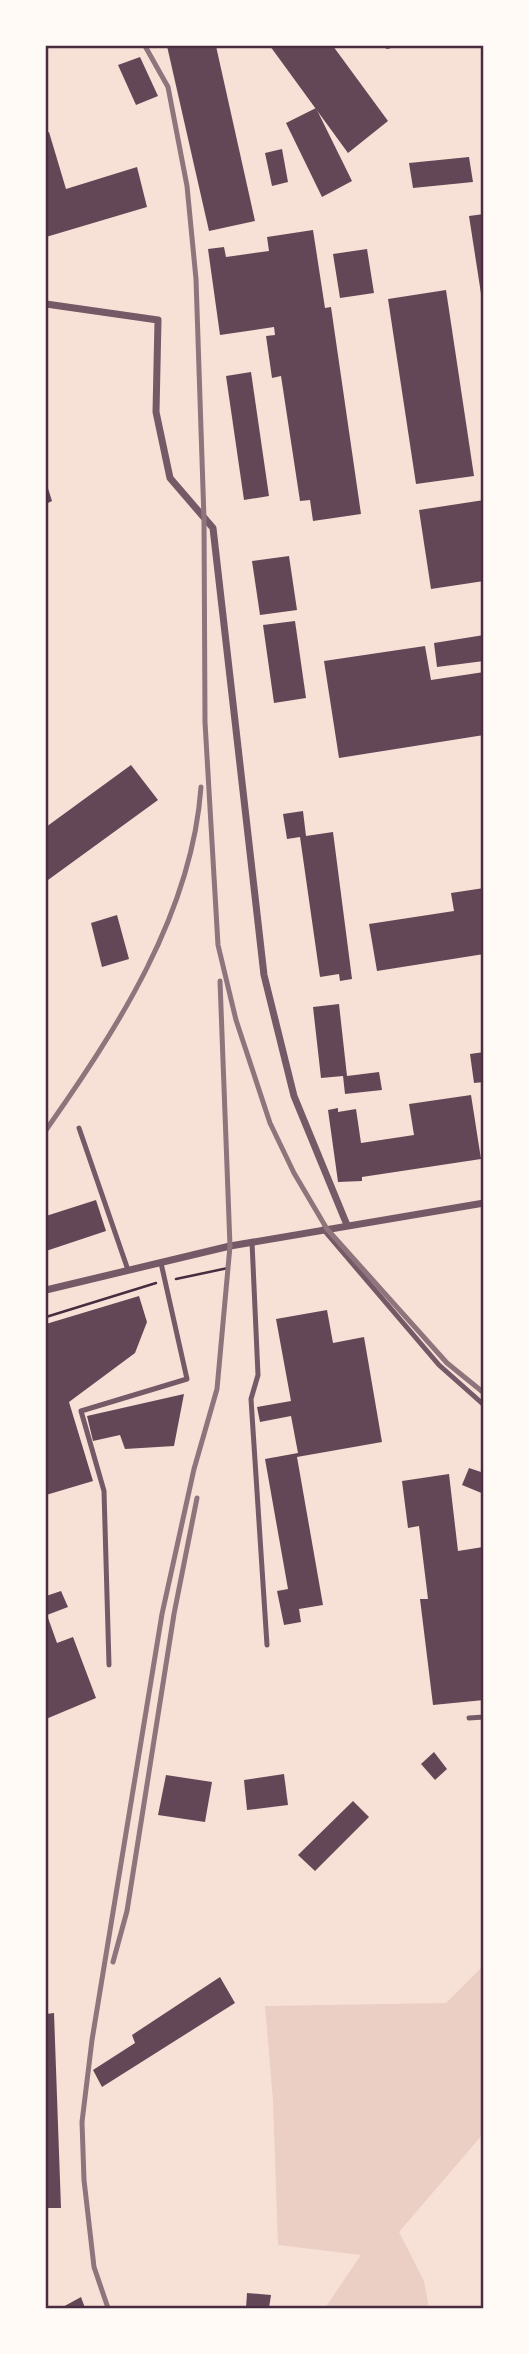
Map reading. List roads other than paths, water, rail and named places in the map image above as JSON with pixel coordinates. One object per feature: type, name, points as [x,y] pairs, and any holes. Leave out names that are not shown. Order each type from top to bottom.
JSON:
[{"type":"street","points":[[46,304],[158,320],[156,412],[170,478],[213,528],[264,975],[294,1096],[346,1225]]},
{"type":"street","points":[[46,1290],[252,1242],[484,1203]]},
{"type":"lane","points":[[79,1128],[128,1270]]},
{"type":"lane","points":[[323,1229],[439,1365],[484,1405]]},
{"type":"lane","points":[[252,1242],[258,1375],[251,1399],[267,1645]]},
{"type":"lane","points":[[109,1665],[104,1491],[81,1411],[187,1380],[161,1263]]},
{"type":"lane","points":[[469,1718],[484,1717]]},
{"type":"railway","points":[[145,46],[168,87],[187,186],[196,279],[204,519],[205,722],[218,945],[236,1020],[270,1123],[294,1173],[327,1229],[447,1363],[484,1393]]},
{"type":"railway","points":[[46,1130],[124,1011],[167,925],[195,834],[201,787]]},
{"type":"railway","points":[[108,2308],[94,2267],[84,2180],[82,2122],[92,2040],[162,1614],[194,1469],[217,1389],[230,1246],[220,981]]},
{"type":"railway","points":[[113,1962],[127,1911],[174,1614],[197,1498]]}]
